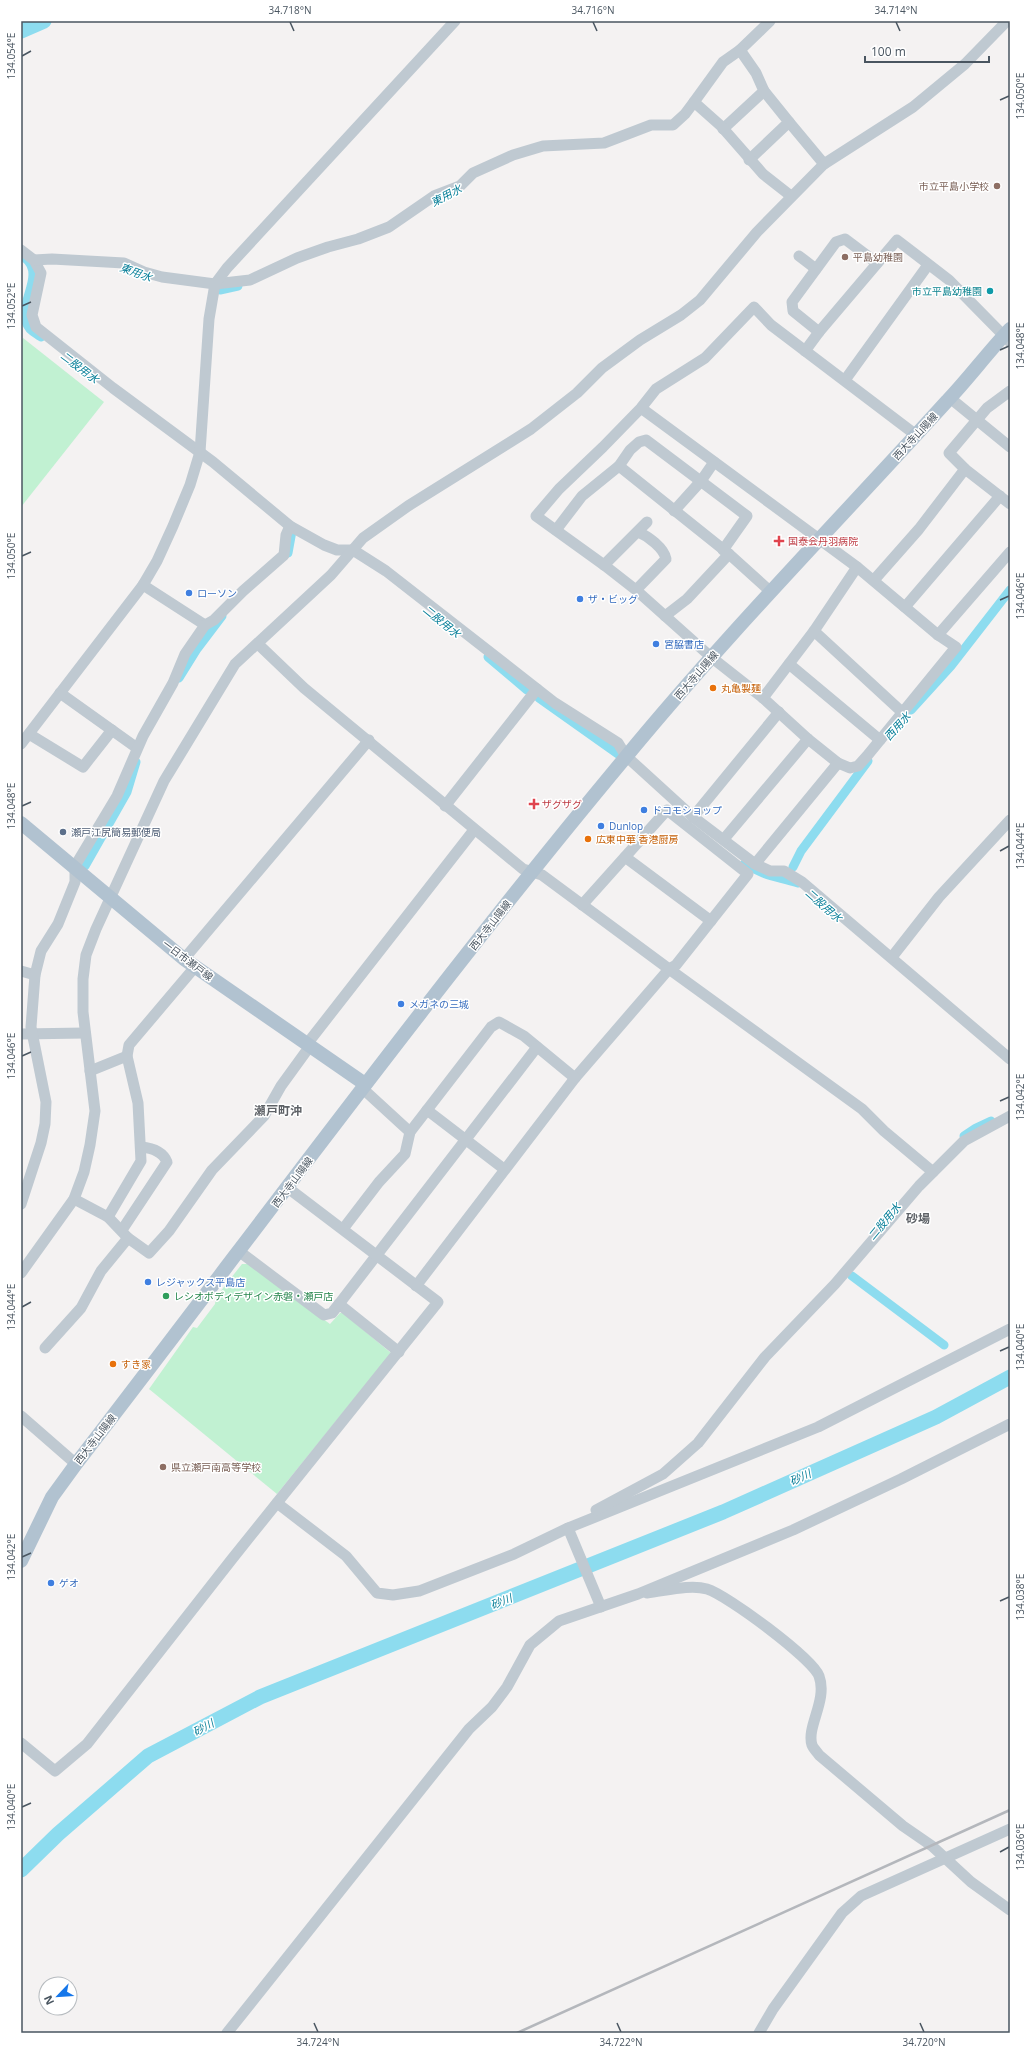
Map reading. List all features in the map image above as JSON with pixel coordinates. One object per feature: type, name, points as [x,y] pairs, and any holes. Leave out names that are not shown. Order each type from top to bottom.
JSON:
[{"type":"main road","name":"西大寺山陽線","points":[[21,1561],[52,1497],[76,1464],[240,1252],[364,1086],[532,871],[626,756],[711,657],[1008,335]]},
{"type":"main road","name":"一日市瀬戸線","points":[[21,823],[75,866],[190,963],[309,1045],[364,1086]]},
{"type":"street","points":[[21,744],[143,585],[157,562],[173,526],[190,485],[200,452],[209,319],[214,284],[232,262],[456,21]]},
{"type":"street","points":[[34,260],[52,259],[124,264],[162,277],[214,284],[250,280],[303,256],[328,247],[358,239],[389,227],[434,196],[460,186],[473,173],[513,155],[542,146],[604,143],[651,125],[673,125],[685,114],[723,62],[740,50],[770,21]]},
{"type":"street","points":[[21,1273],[74,1199],[84,1172],[95,1111],[85,1033],[83,979],[86,955],[111,896],[164,782],[236,664],[331,575],[363,538],[408,506],[531,429],[615,359],[640,340],[700,300],[758,232],[791,196],[824,164],[913,107],[965,64],[1007,21]]},
{"type":"street","points":[[740,50],[756,73],[764,91],[824,164]]},
{"type":"street","points":[[723,129],[764,91]]},
{"type":"street","points":[[694,102],[723,129],[763,174],[791,196]]},
{"type":"street","points":[[749,160],[789,122]]},
{"type":"street","points":[[819,332],[793,311],[792,302],[836,242],[845,239],[877,263]]},
{"type":"street","points":[[805,351],[819,332],[897,240],[949,280],[1008,335]]},
{"type":"street","points":[[21,250],[34,260],[41,273],[32,315],[36,327],[113,388],[200,452],[290,526],[324,545],[337,550],[352,550],[386,570],[555,703],[618,743],[626,756],[693,817],[755,864],[770,871],[784,871],[802,882],[1010,1059]]},
{"type":"street","points":[[799,256],[816,269]]},
{"type":"street","points":[[845,380],[928,265]]},
{"type":"street","points":[[641,408],[857,567],[938,635],[956,648],[903,714],[858,766],[850,768],[838,763],[808,739],[763,698],[711,657],[636,590],[536,516],[559,488],[641,408],[656,389],[705,358],[754,307],[771,325],[916,435]]},
{"type":"street","points":[[1010,392],[987,408],[979,421],[949,454],[965,469],[1010,504]]},
{"type":"street","points":[[950,398],[1010,447]]},
{"type":"street","points":[[556,530],[582,496],[619,466],[630,450],[639,442],[646,440],[747,516],[726,552],[687,599],[665,616]]},
{"type":"street","points":[[674,511],[701,481],[714,462]]},
{"type":"street","points":[[619,466],[726,552],[771,592]]},
{"type":"street","points":[[874,580],[919,529],[965,469]]},
{"type":"street","points":[[906,607],[1000,496]]},
{"type":"street","points":[[604,565],[647,522]]},
{"type":"street","points":[[21,1204],[41,1143],[45,1124],[46,1102],[26,1034],[35,975],[41,951],[58,924],[75,882],[75,866],[117,796],[137,748],[173,683],[185,654],[205,625],[214,620],[243,591],[284,556],[286,535],[290,526]]},
{"type":"street","points":[[636,590],[666,559],[665,554],[651,540],[638,532]]},
{"type":"street","points":[[938,635],[1010,552]]},
{"type":"street","points":[[763,698],[814,631],[857,567]]},
{"type":"street","points":[[143,585],[205,625]]},
{"type":"street","points":[[814,631],[903,714]]},
{"type":"street","points":[[258,644],[304,688],[369,740],[474,830],[523,869],[542,875],[862,1109],[884,1131],[933,1172]]},
{"type":"street","points":[[789,664],[880,740]]},
{"type":"street","points":[[446,806],[537,689]]},
{"type":"street","points":[[60,693],[137,748]]},
{"type":"street","points":[[693,817],[779,712]]},
{"type":"street","points":[[29,734],[84,767],[112,730]]},
{"type":"street","points":[[724,839],[808,739]]},
{"type":"street","points":[[108,1217],[138,1168],[140,1161],[141,1147],[138,1103],[127,1056],[129,1045],[190,963],[369,740]]},
{"type":"street","points":[[755,864],[838,763]]},
{"type":"street","points":[[416,1286],[575,1078],[669,969],[676,965],[748,874],[667,810],[582,905]]},
{"type":"street","points":[[892,958],[939,897],[1010,820]]},
{"type":"street","points":[[74,1199],[108,1217],[125,1234],[149,1253],[169,1231],[212,1170],[264,1116],[281,1086],[309,1045],[474,830]]},
{"type":"street","points":[[625,857],[711,921]]},
{"type":"street","points":[[21,971],[35,975]]},
{"type":"street","points":[[343,1229],[379,1182],[405,1154],[410,1132],[491,1027],[499,1022],[524,1036],[575,1078]]},
{"type":"street","points":[[26,1034],[85,1033]]},
{"type":"street","points":[[240,1252],[324,1315],[332,1313],[537,1048]]},
{"type":"street","points":[[90,1071],[127,1056]]},
{"type":"street","points":[[364,1086],[410,1132]]},
{"type":"street","points":[[428,1110],[504,1169]]},
{"type":"street","points":[[568,1528],[595,1510],[663,1474],[698,1443],[765,1357],[835,1284],[933,1172],[964,1141],[1010,1116]]},
{"type":"street","points":[[46,1348],[82,1308],[101,1271],[125,1234],[167,1162],[164,1156],[151,1148],[141,1147]]},
{"type":"street","points":[[21,1743],[55,1771],[87,1744],[232,1558],[438,1302],[288,1188]]},
{"type":"street","points":[[339,1304],[399,1352]]},
{"type":"street","points":[[277,1503],[346,1556],[377,1593],[383,1595],[419,1591],[514,1554],[568,1528],[818,1427],[1010,1329]]},
{"type":"street","points":[[21,1416],[76,1464]]},
{"type":"street","points":[[227,2033],[469,1729],[492,1707],[530,1644],[559,1621],[638,1594],[831,1513],[1010,1424]]},
{"type":"street","points":[[568,1528],[601,1607]]},
{"type":"street","points":[[638,1594],[690,1588],[707,1589],[737,1606],[800,1654],[810,1663],[819,1676],[821,1693],[820,1704],[811,1734],[812,1745],[819,1755],[903,1826],[932,1846],[971,1882],[1010,1910]]},
{"type":"street","points":[[759,2033],[774,2009],[842,1913],[862,1896],[1010,1829]]},
{"type":"green space","points":[[23,338],[104,402],[21,507],[21,341]]},
{"type":"green space","points":[[242,1264],[248,1264],[330,1324],[340,1313],[343,1313],[391,1353],[277,1494],[149,1389],[193,1327],[197,1328],[215,1304],[216,1297]]},
{"type":"waterway","points":[[21,31],[44,21]]},
{"type":"waterway","name":"二股用水","points":[[25,258],[31,265],[33,274],[25,312],[26,321],[30,329],[41,337]]},
{"type":"waterway","name":"東用水","points":[[220,290],[238,286]]},
{"type":"waterway","points":[[288,553],[292,531]]},
{"type":"waterway","name":"西用水","points":[[911,710],[951,666],[1010,590]]},
{"type":"waterway","points":[[179,678],[197,649],[222,616]]},
{"type":"waterway","name":"二股用水","points":[[488,657],[527,690]]},
{"type":"waterway","name":"二股用水","points":[[539,698],[618,754]]},
{"type":"waterway","name":"西用水","points":[[793,867],[801,851],[868,761]]},
{"type":"waterway","points":[[85,866],[127,792],[136,762]]},
{"type":"waterway","name":"二股用水","points":[[745,863],[765,874],[798,883]]},
{"type":"waterway","name":"二股用水","points":[[964,1136],[991,1121]]},
{"type":"waterway","name":"二股用水","points":[[852,1276],[944,1345]]},
{"type":"waterway","name":"砂川","points":[[21,1870],[58,1834],[148,1756],[260,1697],[723,1512],[936,1417],[1010,1377]]},
{"type":"railway","points":[[517,2033],[1010,1810]]},
{"type":"place","name":"市立平島小学校","points":[[997,186]]},
{"type":"place","name":"平島幼稚園","points":[[845,257]]},
{"type":"place","name":"市立平島幼稚園","points":[[990,291]]},
{"type":"place","name":"国泰会丹羽病院","points":[[779,541]]},
{"type":"place","name":"ローソン","points":[[189,593]]},
{"type":"place","name":"ザ・ビッグ","points":[[580,599]]},
{"type":"place","name":"宮脇書店","points":[[656,644]]},
{"type":"place","name":"丸亀製麺","points":[[713,688]]},
{"type":"place","name":"ザグザグ","points":[[534,804]]},
{"type":"place","name":"ドコモショップ","points":[[644,810]]},
{"type":"place","name":"Dunlop","points":[[601,826]]},
{"type":"place","name":"瀬戸江尻簡易郵便局","points":[[63,832]]},
{"type":"place","name":"広東中華 香港厨房","points":[[588,839]]},
{"type":"place","name":"メガネの三城","points":[[401,1004]]},
{"type":"place","name":"レジャックス平島店","points":[[148,1282]]},
{"type":"place","name":"レシオボディデザイン赤磐・瀬戸店","points":[[166,1296]]},
{"type":"place","name":"すき家","points":[[113,1364]]},
{"type":"place","name":"県立瀬戸南高等学校","points":[[163,1467]]},
{"type":"place","name":"ゲオ","points":[[51,1583]]},
{"type":"district","name":"瀬戸町沖","points":[[278,1110]]},
{"type":"district","name":"砂場","points":[[918,1218]]}]
